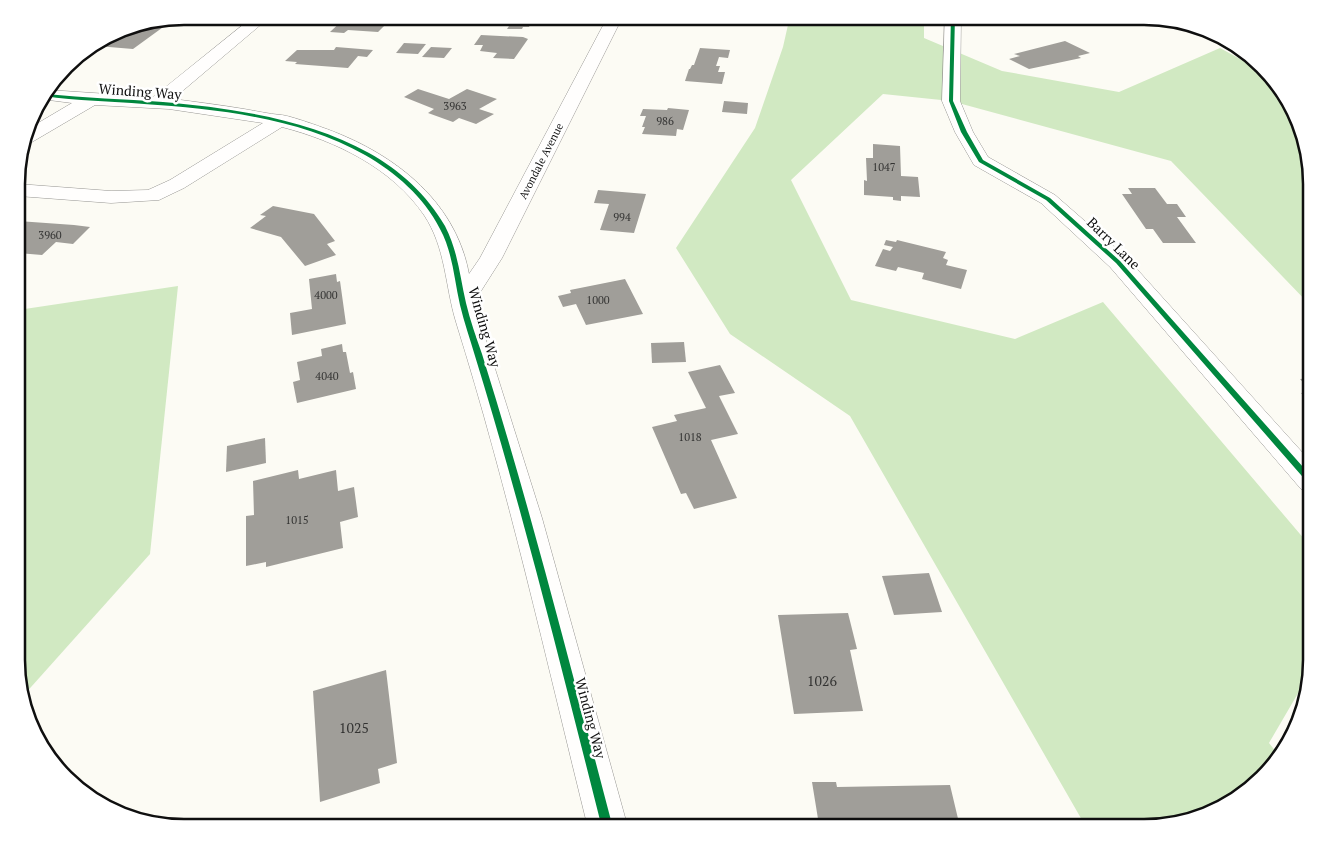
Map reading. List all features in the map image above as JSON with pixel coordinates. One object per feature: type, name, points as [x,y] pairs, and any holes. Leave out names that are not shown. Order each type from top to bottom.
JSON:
[{"type":"street","points":[[157,103],[253,25]]},
{"type":"street","name":"Avondale Avenue","points":[[462,304],[491,258],[611,25]]},
{"type":"street","name":"Barry Lane","points":[[953,25],[951,101],[964,132],[981,161],[1048,199],[1118,262],[1303,472]]},
{"type":"street","name":"Winding Way","points":[[52,96],[90,100],[157,103],[264,116],[281,120],[339,140],[368,154],[393,171],[416,191],[434,214],[449,240],[458,270],[462,304],[498,415],[606,819]]},
{"type":"street","points":[[33,133],[90,100]]},
{"type":"street","points":[[25,191],[111,197],[152,196],[177,184],[281,120]]},
{"type":"green space","points":[[788,25],[924,25],[924,38],[1002,71],[1119,92],[1220,48],[1249,64],[1270,87],[1282,104],[1295,133],[1303,173],[1303,298],[1171,161],[951,101],[883,94],[791,180],[851,300],[1015,339],[1103,302],[1303,538],[1303,671],[1300,689],[1269,743],[1275,750],[1270,757],[1241,786],[1224,798],[1185,814],[1155,819],[1081,819],[850,416],[730,334],[676,248],[755,128],[783,47]]},
{"type":"green space","points":[[178,286],[150,554],[28,691],[25,660],[25,309]]},
{"type":"building","points":[[337,25],[385,25],[378,32],[348,30],[344,33],[330,32]]},
{"type":"building","points":[[503,25],[530,25],[522,29],[507,29],[509,26]]},
{"type":"building","points":[[164,26],[133,49],[103,47],[133,33]]},
{"type":"building","points":[[481,35],[523,37],[528,39],[514,59],[493,58],[497,53],[480,51],[483,45],[474,45]]},
{"type":"building","points":[[1065,41],[1090,53],[1078,56],[1081,58],[1029,69],[1009,59],[1020,56],[1014,54]]},
{"type":"building","points":[[404,43],[426,44],[418,54],[396,53]]},
{"type":"building","points":[[336,47],[373,50],[367,57],[358,56],[348,68],[295,64],[297,62],[285,61],[297,50],[334,50]]},
{"type":"building","points":[[431,47],[452,48],[444,58],[422,57]]},
{"type":"building","points":[[700,48],[730,50],[728,58],[719,57],[716,66],[720,66],[718,72],[725,72],[722,84],[685,81],[689,69],[694,65]]},
{"type":"building","points":[[418,89],[449,99],[467,89],[497,99],[479,109],[494,114],[476,124],[459,118],[453,122],[428,113],[434,109],[404,97]]},
{"type":"building","points":[[724,101],[748,103],[747,114],[722,112]]},
{"type":"building","points":[[668,108],[689,110],[683,130],[677,129],[676,136],[642,134],[645,127],[642,127],[646,116],[640,116],[643,109],[667,110]]},
{"type":"building","points":[[873,144],[900,146],[901,176],[918,177],[920,197],[901,196],[901,201],[893,200],[893,197],[864,195],[864,180],[867,181],[866,158],[873,158]]},
{"type":"building","points":[[1128,188],[1155,188],[1167,204],[1177,204],[1186,217],[1177,217],[1196,243],[1163,243],[1153,229],[1146,229],[1122,194],[1132,194]]},
{"type":"building","points":[[598,190],[646,194],[634,233],[600,230],[609,204],[594,203]]},
{"type":"building","points":[[273,206],[314,214],[335,241],[327,244],[336,255],[305,266],[281,237],[250,228],[266,216],[260,215]]},
{"type":"building","points":[[25,222],[90,227],[73,244],[56,242],[42,255],[25,254]]},
{"type":"building","points":[[886,240],[896,242],[897,240],[946,252],[943,258],[948,260],[946,265],[967,270],[961,289],[922,279],[924,273],[898,267],[896,271],[875,266],[883,249],[890,251],[893,247],[884,245]]},
{"type":"building","points":[[336,274],[337,282],[340,281],[346,324],[292,335],[290,313],[312,309],[309,279]]},
{"type":"building","points":[[625,279],[643,314],[586,325],[576,304],[563,307],[558,296],[571,293],[570,290]]},
{"type":"building","points":[[684,342],[686,362],[652,363],[651,343]]},
{"type":"building","points":[[342,344],[343,352],[346,352],[350,373],[353,372],[356,389],[297,403],[293,382],[300,380],[297,362],[322,356],[321,349]]},
{"type":"building","points":[[720,365],[735,393],[719,396],[738,434],[711,440],[737,498],[694,509],[686,493],[681,494],[652,427],[677,421],[674,415],[706,408],[688,372]]},
{"type":"building","points":[[265,438],[266,463],[226,472],[227,446]]},
{"type":"building","points":[[298,470],[299,479],[336,470],[338,491],[354,487],[358,517],[340,522],[343,548],[266,567],[266,562],[246,566],[246,516],[254,515],[253,481]]},
{"type":"building","points":[[929,573],[942,612],[894,615],[882,576]]},
{"type":"building","points":[[848,613],[857,649],[850,650],[863,711],[794,714],[778,615]]},
{"type":"building","points":[[386,670],[397,763],[378,769],[380,783],[320,802],[313,691]]},
{"type":"building","points":[[812,782],[836,782],[837,787],[950,785],[958,819],[818,819]]},
{"type":"cycle path","points":[[953,25],[951,101],[964,132],[981,161],[1048,199],[1118,262],[1303,472]]},
{"type":"cycle path","points":[[52,96],[176,105],[250,115],[310,129],[348,144],[392,170],[415,191],[435,215],[443,228],[454,257],[465,312],[509,456],[606,819]]}]
